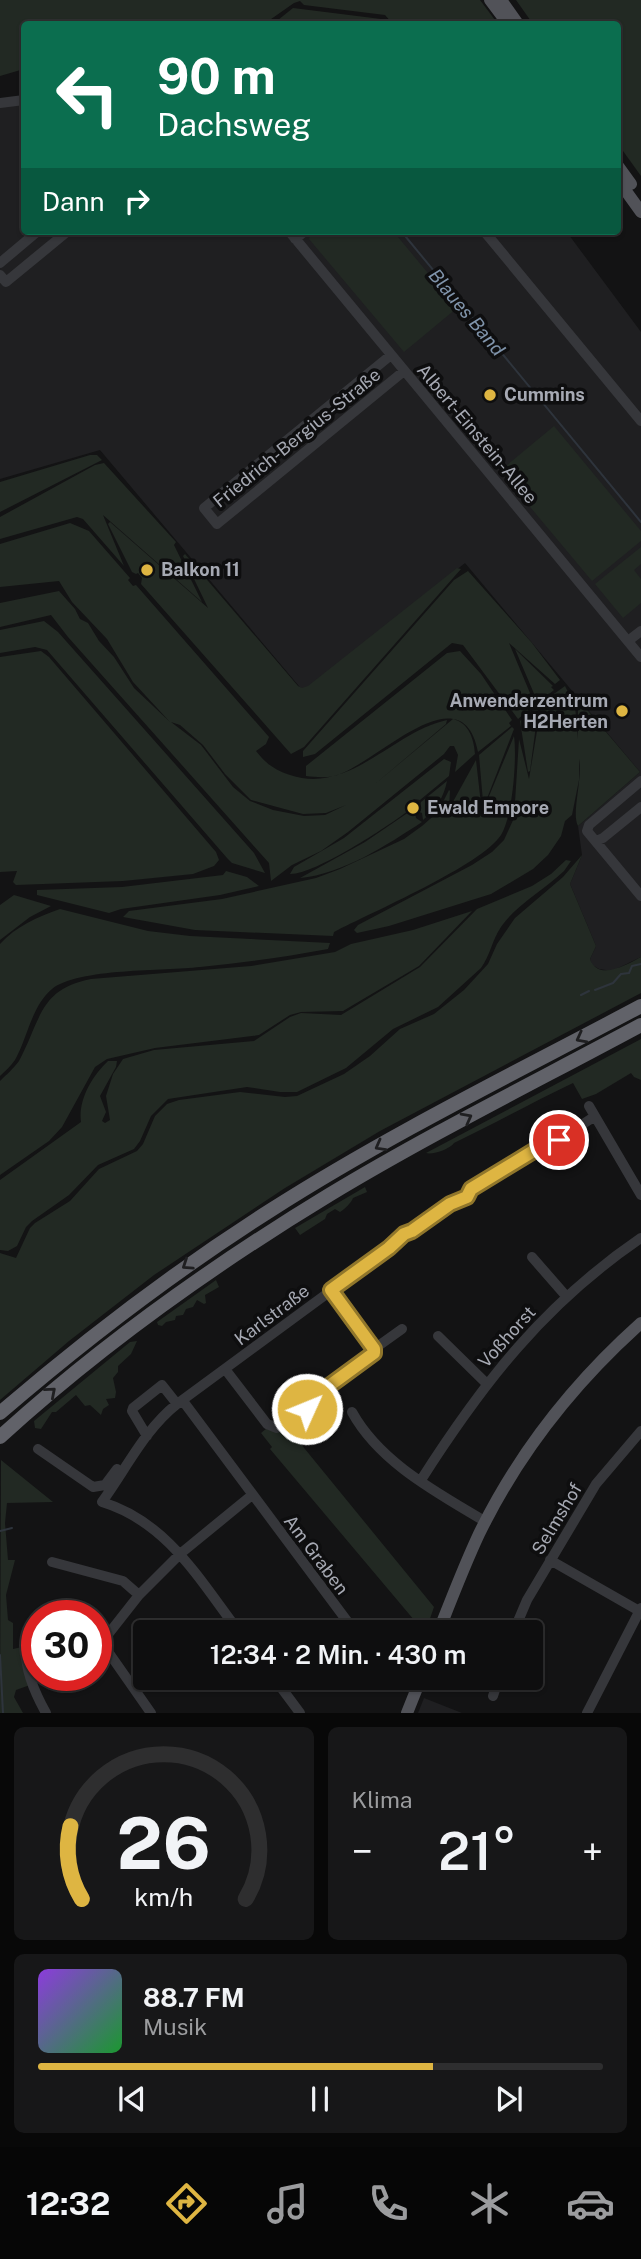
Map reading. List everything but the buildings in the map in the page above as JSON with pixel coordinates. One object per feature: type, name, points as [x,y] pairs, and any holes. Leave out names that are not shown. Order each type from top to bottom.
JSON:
[{"type":"highway","points":[[0,1413],[125,1310],[272,1209],[359,1157],[641,1006]]},
{"type":"highway","points":[[0,1437],[134,1325],[206,1273],[406,1151],[641,1025]]},
{"type":"main road","points":[[490,0],[506,21]]},
{"type":"main road","points":[[501,0],[517,21]]},
{"type":"main road","points":[[621,170],[641,199]]},
{"type":"main road","points":[[621,184],[641,212]]},
{"type":"main road","points":[[444,1620],[486,1522],[536,1441],[568,1397],[611,1350],[641,1323]]},
{"type":"main road","points":[[407,1713],[416,1690]]},
{"type":"street","points":[[0,103],[21,100]]},
{"type":"street","points":[[0,262],[33,235]]},
{"type":"street","points":[[0,275],[6,282],[63,235]]},
{"type":"street","name":"Albert-Einstein-Allee","points":[[292,235],[641,657]]},
{"type":"street","points":[[487,235],[641,421]]},
{"type":"street","name":"Friedrich-Bergius-Straße","points":[[391,355],[204,509],[210,518],[217,524],[404,371]]},
{"type":"street","points":[[628,641],[641,631]]},
{"type":"street","points":[[641,781],[589,825],[587,831],[641,896]]},
{"type":"street","points":[[596,841],[641,807]]},
{"type":"street","points":[[589,1106],[641,1195]]},
{"type":"street","name":"Karlstraße","points":[[180,1554],[160,1533],[122,1508],[102,1502],[167,1412],[389,1248],[404,1234],[450,1204],[467,1197],[471,1189],[540,1147],[547,1147],[559,1140],[594,1117]]},
{"type":"street","name":"Voßhorst","points":[[421,1480],[486,1383],[566,1296],[641,1238]]},
{"type":"street","points":[[532,1257],[566,1296]]},
{"type":"street","points":[[331,1290],[374,1349]]},
{"type":"street","points":[[225,1369],[261,1417],[270,1427],[277,1428],[288,1423],[325,1395],[329,1386],[402,1329]]},
{"type":"street","points":[[438,1336],[486,1383]]},
{"type":"street","points":[[147,1437],[131,1411],[132,1408],[162,1385],[180,1402]]},
{"type":"street","name":"Am Graben","points":[[180,1402],[346,1620]]},
{"type":"street","points":[[352,1412],[394,1462],[486,1522]]},
{"type":"street","name":"Selmshof","points":[[519,1620],[527,1600],[596,1484],[641,1431]]},
{"type":"street","points":[[38,1449],[98,1488],[105,1485],[117,1469],[127,1465]]},
{"type":"street","points":[[112,1626],[180,1554],[252,1495]]},
{"type":"street","points":[[180,1554],[230,1620]]},
{"type":"street","points":[[550,1560],[640,1610],[587,1713]]},
{"type":"street","points":[[52,1562],[123,1581],[139,1595]]},
{"type":"street","points":[[112,1654],[151,1713]]},
{"type":"street","points":[[283,1690],[300,1713]]},
{"type":"street","points":[[493,1696],[495,1690]]},
{"type":"street","points":[[36,1691],[46,1713]]},
{"type":"shaded area","points":[[0,0],[480,0],[496,21],[390,21],[385,15],[304,5],[300,1],[268,21],[21,21],[21,70],[0,76]]},
{"type":"shaded area","points":[[516,0],[641,0],[641,176],[621,148],[621,21],[531,21]]},
{"type":"shaded area","points":[[293,8],[384,21],[277,21]]},
{"type":"shaded area","points":[[21,96],[21,235],[569,235],[641,332],[641,957],[612,971],[592,965],[590,959],[596,946],[570,884],[582,855],[578,826],[640,772],[465,563],[304,692],[100,450],[0,479],[0,99]]},
{"type":"shaded area","points":[[310,235],[396,235],[457,308],[404,352],[309,239]]},
{"type":"shaded area","points":[[554,426],[641,531],[641,541],[592,581],[500,471]]},
{"type":"shaded area","points":[[97,455],[102,460],[0,512],[0,482]]},
{"type":"shaded area","points":[[104,463],[176,542],[174,545],[202,602],[103,515],[124,566],[83,519],[77,517],[0,539],[0,517],[95,465]]},
{"type":"shaded area","points":[[110,522],[208,608],[183,556],[185,554],[302,688],[457,568],[461,569],[304,747],[291,754],[141,584],[142,578],[138,573],[132,572],[108,524]]},
{"type":"shaded area","points":[[70,523],[89,531],[130,578],[128,580],[133,586],[136,585],[269,737],[266,744],[256,751],[267,763],[280,771],[312,779],[332,777],[352,770],[408,736],[447,720],[446,724],[375,784],[453,719],[463,724],[470,732],[475,754],[455,772],[458,755],[454,746],[450,746],[444,754],[348,832],[321,851],[292,865],[271,881],[269,863],[51,615],[0,627],[0,603],[59,591],[80,619],[88,623],[134,688],[170,722],[133,682],[107,639],[72,602],[59,581],[0,587],[0,544]],"holes":[[[171,722],[180,725],[203,745],[225,774],[251,800],[303,814],[326,813],[346,805],[325,815],[304,816],[273,810],[250,801],[233,787],[201,745]]]},
{"type":"shaded area","points":[[641,547],[641,564],[634,570],[641,579],[641,603],[623,618],[595,584]]},
{"type":"shaded area","points":[[468,571],[532,643],[560,680],[555,684],[509,643],[535,705],[518,719],[463,645],[452,643],[315,754],[303,757],[303,751],[454,580]]},
{"type":"shaded area","points":[[44,621],[58,632],[254,853],[265,873],[232,863],[227,858],[47,650],[35,647],[0,653],[0,630]]},
{"type":"shaded area","points":[[515,649],[553,686],[551,687],[554,690],[538,703]]},
{"type":"shaded area","points":[[41,651],[216,852],[219,860],[214,866],[193,874],[123,881],[16,885],[13,882],[17,871],[0,872],[0,657]]},
{"type":"shaded area","points":[[460,651],[481,674],[512,720],[509,723],[511,726],[478,752],[469,729],[454,719],[436,720],[392,742],[351,769],[331,777],[306,776],[306,766],[447,653]]},
{"type":"shaded area","points":[[565,686],[575,706],[578,739],[578,699],[640,772],[578,826],[576,813],[580,776],[579,759],[579,780],[572,815],[565,821],[561,836],[548,855],[533,869],[491,894],[389,926],[357,933],[354,930],[358,925],[472,865],[504,840],[514,818],[519,739],[529,779],[540,704]]},
{"type":"shaded area","points":[[536,707],[538,710],[528,772],[520,721]]},
{"type":"shaded area","points":[[512,727],[514,729],[486,801],[483,802],[479,755]]},
{"type":"shaded area","points":[[514,736],[513,786],[509,814],[501,835],[490,847],[449,874],[334,932],[333,936],[195,930],[123,917],[129,911],[222,899],[316,878],[340,869],[404,839],[422,826],[438,812],[449,790],[449,809],[476,760],[482,813]]},
{"type":"shaded area","points":[[444,759],[451,762],[449,776],[420,800],[414,799],[405,806],[408,811],[332,859],[316,867],[290,874],[294,867],[344,838]]},
{"type":"shaded area","points":[[447,781],[439,802],[423,820],[422,813],[417,811],[421,802]]},
{"type":"shaded area","points":[[409,812],[412,815],[415,812],[416,818],[422,822],[348,865],[300,878],[365,842]]},
{"type":"shaded area","points":[[582,855],[570,884],[596,946],[590,959],[594,966],[606,970],[621,967],[641,957],[641,993],[380,1131],[285,1188],[154,1275],[69,1341],[0,1400],[0,1253],[16,1258],[35,1223],[70,1201],[99,1169],[137,1151],[143,1144],[155,1116],[167,1104],[240,1092],[297,1096],[344,1074],[370,1056],[400,1029],[434,1014],[464,990],[488,964],[497,944],[515,918],[563,877]]},
{"type":"shaded area","points":[[566,860],[571,861],[564,871],[507,919],[481,968],[438,1007],[393,1029],[346,1068],[297,1092],[247,1087],[168,1099],[151,1116],[134,1149],[98,1165],[69,1195],[26,1227],[17,1246],[8,1251],[0,1250],[0,1180],[81,1122],[87,1089],[108,1061],[117,1061],[100,1096],[106,1112],[102,1121],[105,1123],[110,1120],[106,1096],[113,1074],[123,1059],[154,1050],[254,1041],[290,1017],[301,1013],[341,1015],[420,967],[477,909],[532,886]]},
{"type":"shaded area","points":[[226,871],[247,877],[259,886],[109,913],[37,895],[37,890],[122,887],[223,875]]},
{"type":"shaded area","points":[[14,895],[51,906],[30,917],[0,940],[0,905]]},
{"type":"shaded area","points":[[60,909],[148,931],[190,936],[330,943],[328,949],[280,957],[232,964],[101,974],[64,982],[52,989],[39,1004],[15,1060],[0,1076],[0,944],[20,927]]},
{"type":"shaded area","points":[[472,911],[419,966],[343,1011],[301,1012],[290,1015],[259,1035],[155,1048],[107,1059],[95,1067],[62,1127],[49,1141],[0,1175],[0,1081],[19,1061],[44,1008],[61,990],[91,979],[251,966],[335,952],[351,944],[413,930]]},
{"type":"shaded area","points":[[641,1039],[641,1080],[631,1073],[596,1094],[582,1099],[573,1083],[445,1149],[426,1153]]},
{"type":"shaded area","points":[[365,1187],[367,1192],[353,1198],[340,1212],[335,1209],[300,1235],[295,1228]]},
{"type":"shaded area","points":[[216,1280],[219,1287],[205,1295],[206,1303],[197,1300],[183,1315],[176,1316],[175,1320],[162,1326],[158,1325],[157,1322]]},
{"type":"shaded area","points":[[137,1341],[131,1354],[118,1366],[118,1372],[113,1378],[115,1398],[106,1399],[109,1405],[103,1409],[101,1415],[90,1405],[85,1406],[76,1395],[56,1412],[52,1412],[41,1429],[35,1428],[34,1421],[130,1342]]},
{"type":"shaded area","points":[[287,1427],[434,1607],[430,1620],[414,1620],[270,1449],[272,1447],[261,1433],[267,1428]]},
{"type":"shaded area","points":[[1,1460],[53,1502],[7,1503],[5,1523],[8,1560],[15,1560],[6,1595],[8,1620],[13,1623],[13,1649],[21,1647],[21,1688],[16,1690],[14,1697],[23,1713],[0,1713]]},
{"type":"shaded area","points":[[424,1698],[462,1713],[418,1713]]},
{"type":"waterway","name":"Blaues Band","points":[[404,235],[641,522]]},
{"type":"waterway","points":[[595,990],[613,983],[621,974],[629,973],[632,966],[641,964]]},
{"type":"waterway","points":[[581,995],[589,991]]},
{"type":"waterway","points":[[0,1531],[12,1528]]},
{"type":"waterway","points":[[0,1655],[3,1713]]},
{"type":"place","name":"Cummins","points":[[490,395]]},
{"type":"place","name":"Balkon 11","points":[[147,570]]},
{"type":"place","name":"Anwenderzentrum H2Herten","points":[[622,711]]},
{"type":"place","name":"Ewald Empore","points":[[413,808]]},
{"type":"route","points":[[307,1409],[325,1395],[329,1386],[374,1353],[374,1349],[331,1290],[404,1234],[450,1204],[467,1197],[471,1189],[540,1147],[547,1147],[559,1140]]}]
